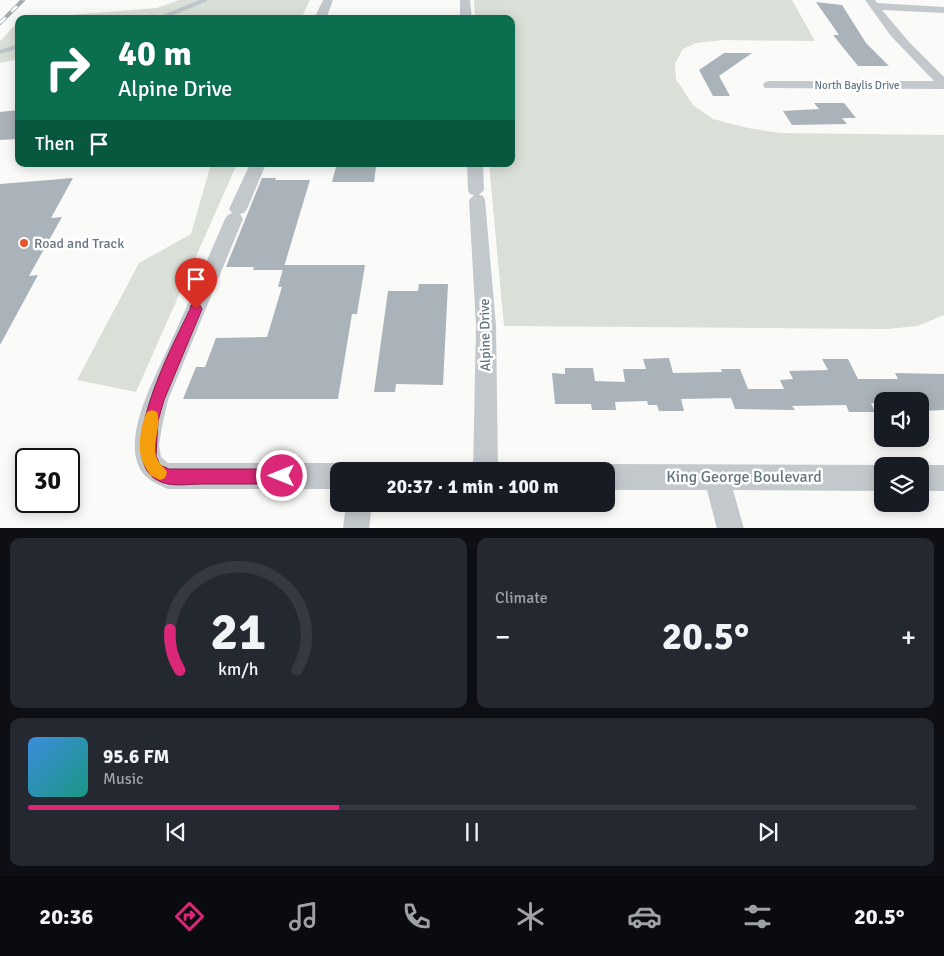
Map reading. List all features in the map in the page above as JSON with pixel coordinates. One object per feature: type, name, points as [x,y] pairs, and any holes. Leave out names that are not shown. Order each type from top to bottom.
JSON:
[{"type":"street","points":[[322,15],[328,0]]},
{"type":"street","points":[[465,0],[466,15]]},
{"type":"street","points":[[872,3],[944,10]]},
{"type":"street","points":[[872,3],[909,49],[944,85]]},
{"type":"street","name":"North Baylis Drive","points":[[770,85],[944,85]]},
{"type":"street","points":[[257,167],[157,400],[150,421],[148,457],[155,470],[168,476],[330,476]]},
{"type":"street","name":"Alpine Drive","points":[[475,167],[486,326],[486,462]]},
{"type":"street","name":"King George Boulevard","points":[[615,477],[874,478]]},
{"type":"street","points":[[716,477],[731,528]]},
{"type":"street","points":[[929,478],[944,478]]},
{"type":"street","points":[[356,528],[358,512]]},
{"type":"shaded area","points":[[179,0],[310,0],[303,15],[70,15],[157,8]]},
{"type":"shaded area","points":[[474,0],[792,0],[815,41],[723,40],[696,43],[683,49],[675,63],[676,79],[693,105],[713,119],[748,128],[780,133],[944,135],[944,315],[918,326],[886,329],[504,326],[489,167],[515,167],[515,15],[475,15]]},
{"type":"shaded area","points":[[15,25],[15,60],[0,63],[0,41]]},
{"type":"shaded area","points":[[210,167],[236,167],[136,392],[77,380],[139,263],[191,234]]},
{"type":"building","points":[[816,2],[842,5],[866,43],[889,66],[858,66],[833,35],[839,35]]},
{"type":"building","points":[[724,53],[752,53],[719,76],[730,96],[713,96],[699,70]]},
{"type":"building","points":[[814,103],[844,103],[856,118],[842,118],[847,124],[792,125],[783,111],[819,109]]},
{"type":"building","points":[[15,110],[15,139],[0,140],[0,112]]},
{"type":"building","points":[[336,167],[376,167],[374,182],[332,182]]},
{"type":"building","points":[[73,178],[51,218],[62,217],[29,276],[38,275],[0,345],[0,184]]},
{"type":"building","points":[[262,178],[310,180],[283,270],[253,270],[254,267],[226,267]]},
{"type":"building","points":[[284,265],[365,265],[357,314],[352,314],[338,399],[183,399],[196,367],[205,367],[216,338],[267,337],[282,287],[278,287]]},
{"type":"building","points":[[419,284],[448,284],[443,385],[396,384],[395,392],[374,392],[388,291],[418,291]]},
{"type":"building","points":[[669,358],[673,373],[722,372],[721,369],[740,369],[748,389],[784,389],[780,380],[793,379],[789,371],[828,370],[822,359],[848,359],[858,379],[898,379],[895,373],[944,374],[944,410],[929,411],[929,392],[874,392],[874,403],[871,403],[874,412],[849,412],[846,405],[792,406],[795,410],[735,409],[731,398],[681,399],[684,411],[659,411],[657,405],[648,405],[647,401],[615,402],[616,410],[592,410],[591,404],[555,404],[552,373],[565,374],[565,368],[593,368],[595,381],[625,382],[623,369],[646,369],[643,359]]},
{"type":"waterway","points":[[168,15],[205,0]]},
{"type":"waterway","points":[[0,52],[15,47]]},
{"type":"railway","points":[[0,23],[23,0]]},
{"type":"slow traffic","points":[[152,417],[150,421],[148,457],[155,470],[160,472]]},
{"type":"place","name":"Road and Track","points":[[24,243]]},
{"type":"route","points":[[196,309],[157,400],[150,421],[148,457],[155,470],[168,476],[282,476]]}]
